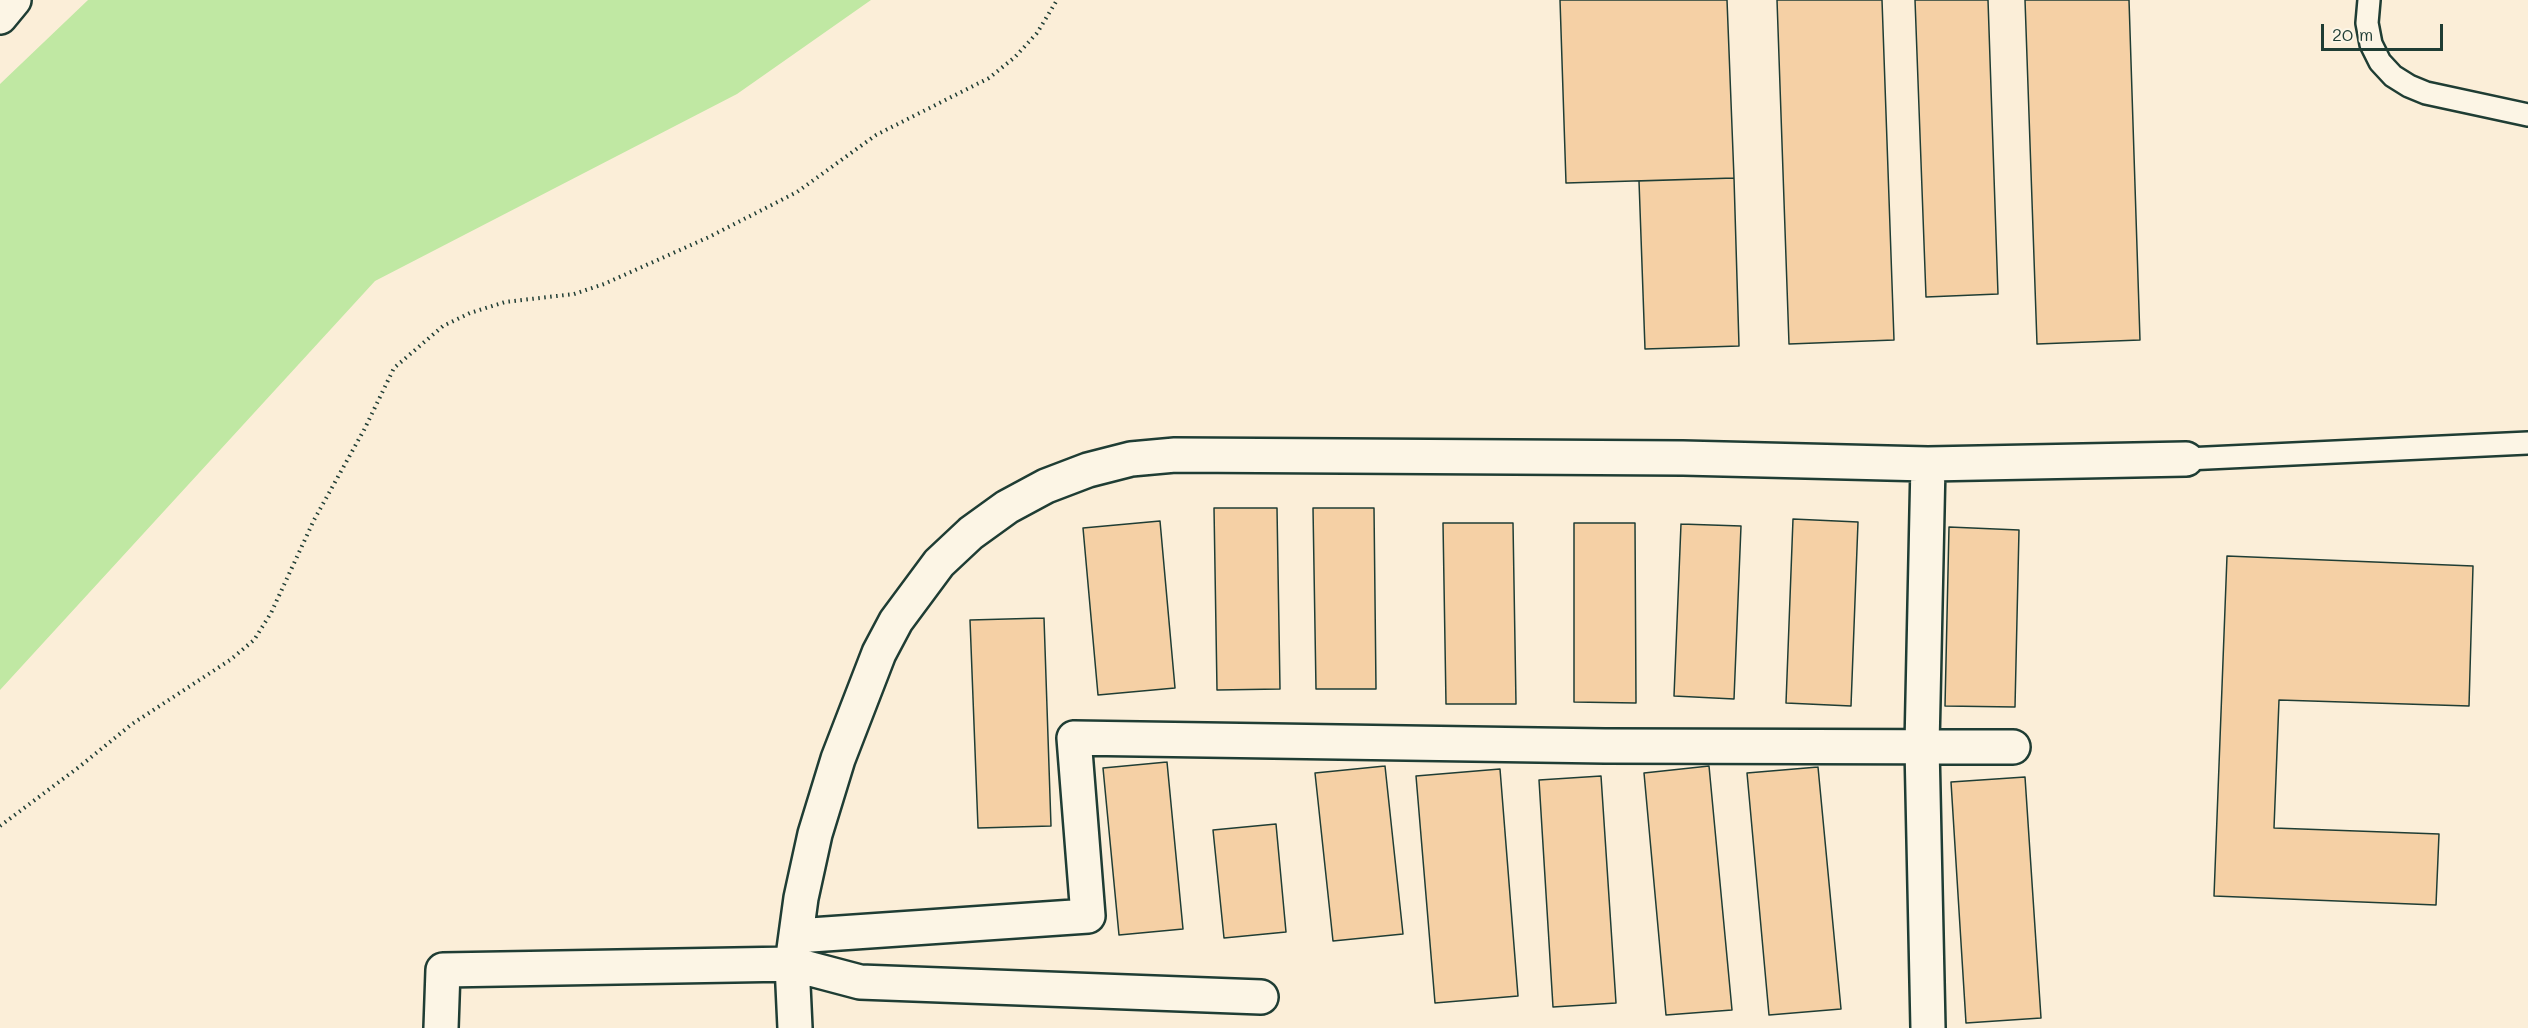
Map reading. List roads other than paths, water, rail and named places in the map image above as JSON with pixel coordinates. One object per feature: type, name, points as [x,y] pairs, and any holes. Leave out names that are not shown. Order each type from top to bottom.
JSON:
[{"type":"street","points":[[0,17],[14,0]]},
{"type":"street","points":[[795,1028],[794,950],[815,834],[838,759],[879,652],[916,591],[939,563],[971,533],[1007,507],[1046,486],[1088,470],[1131,459],[1175,455],[1683,458],[1928,464],[2186,459]]},
{"type":"street","points":[[1928,464],[1922,746],[1928,1028]]},
{"type":"street","points":[[441,1028],[443,970],[794,950],[1088,916],[1074,738],[1605,747],[2013,747]]},
{"type":"street","points":[[794,950],[860,982],[1261,996]]},
{"type":"lane","points":[[2369,0],[2367,23],[2371,44],[2380,62],[2393,76],[2426,93],[2528,115]]},
{"type":"lane","points":[[2186,459],[2528,443]]}]
